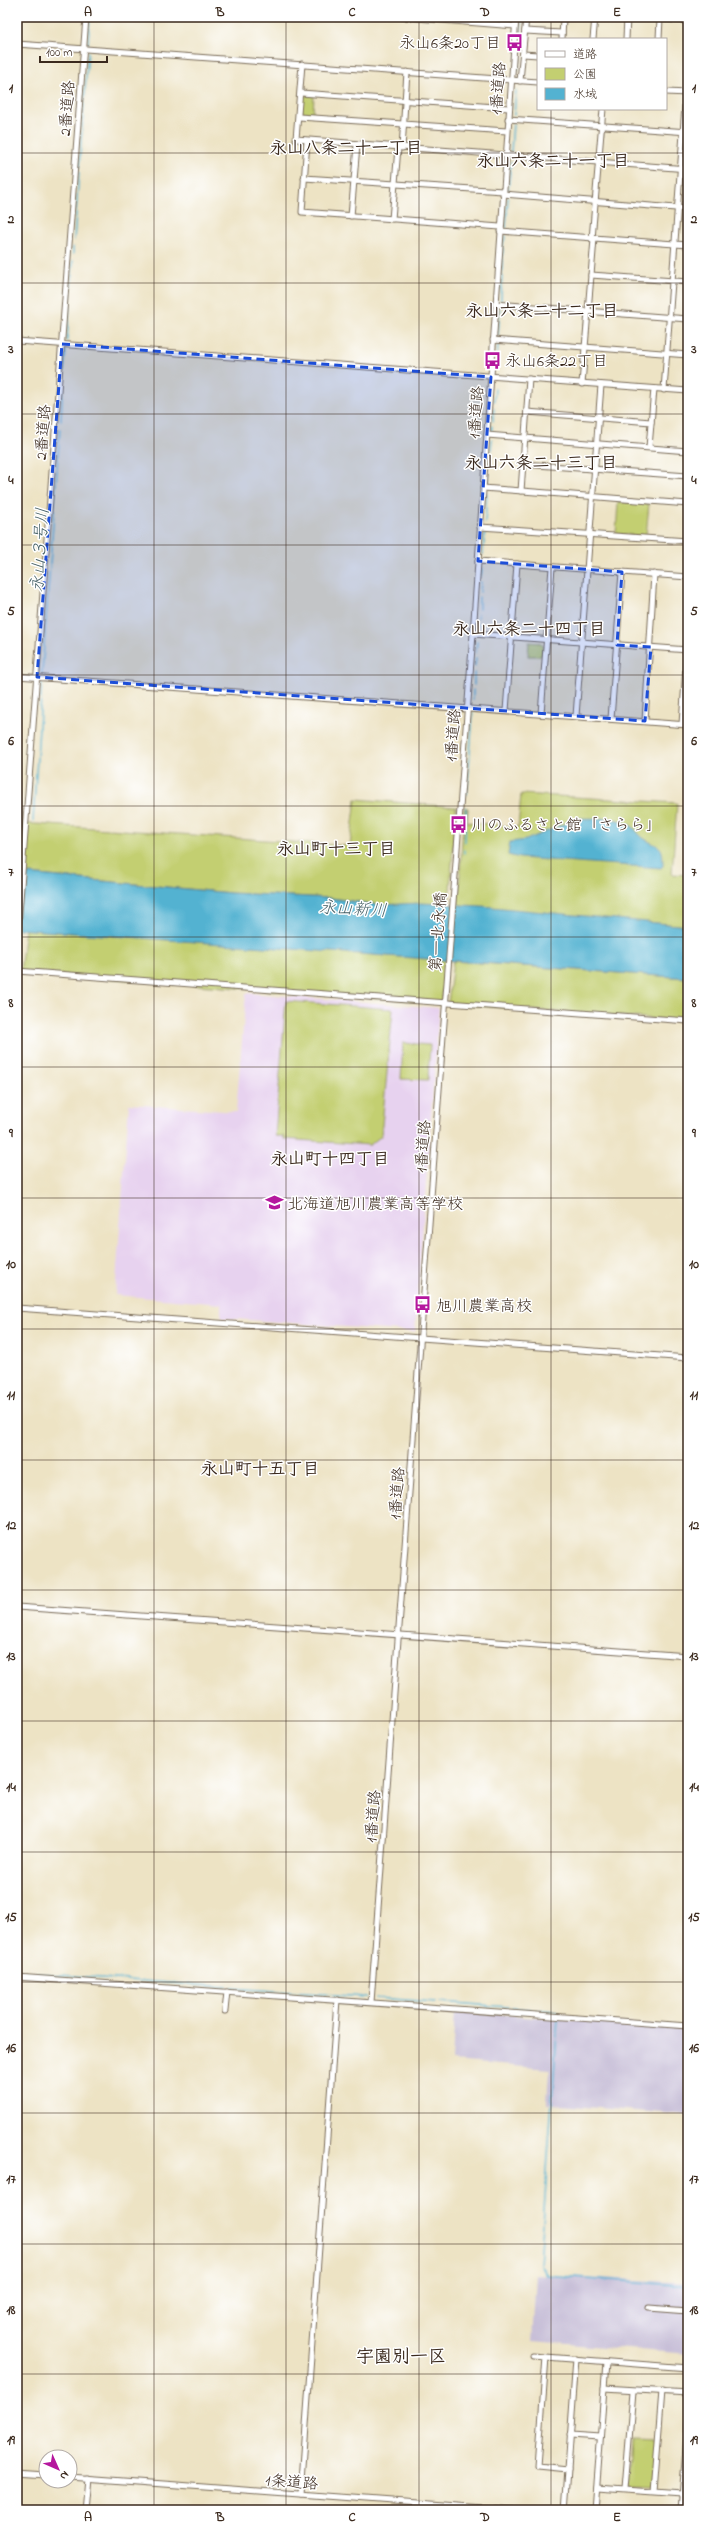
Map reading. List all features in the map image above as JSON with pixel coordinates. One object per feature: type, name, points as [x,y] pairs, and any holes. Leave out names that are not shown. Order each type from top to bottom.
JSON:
[{"type":"street","name":"2番道路","points":[[17,940],[86,17]]},
{"type":"street","points":[[404,17],[476,20],[515,26]]},
{"type":"street","name":"1番道路","points":[[454,880],[473,634],[505,156],[516,17]]},
{"type":"street","points":[[520,81],[526,17]]},
{"type":"street","points":[[562,38],[563,17]]},
{"type":"street","points":[[593,38],[595,17]]},
{"type":"street","points":[[626,38],[627,17]]},
{"type":"street","points":[[641,17],[688,21]]},
{"type":"street","points":[[658,38],[660,18]]},
{"type":"street","points":[[525,30],[562,33]]},
{"type":"street","points":[[17,44],[537,82]]},
{"type":"street","points":[[523,54],[537,55]]},
{"type":"street","points":[[302,64],[301,93],[296,139],[357,145],[688,169]]},
{"type":"street","points":[[392,219],[395,184],[404,124],[407,72]]},
{"type":"street","points":[[664,390],[681,169],[686,132],[687,93],[667,92]]},
{"type":"street","points":[[301,93],[509,108]]},
{"type":"street","points":[[582,384],[603,110]]},
{"type":"street","points":[[299,116],[507,131]]},
{"type":"street","points":[[508,119],[686,132]]},
{"type":"street","points":[[307,141],[302,212],[500,229],[593,239],[688,245]]},
{"type":"street","points":[[351,216],[357,145]]},
{"type":"street","points":[[304,178],[688,208]]},
{"type":"street","points":[[591,274],[688,282]]},
{"type":"street","points":[[495,304],[688,319]]},
{"type":"street","points":[[493,340],[688,355]]},
{"type":"street","points":[[17,341],[688,391]]},
{"type":"street","points":[[521,491],[529,379]]},
{"type":"street","points":[[576,716],[601,385]]},
{"type":"street","points":[[649,447],[654,389]]},
{"type":"street","points":[[527,412],[651,422]]},
{"type":"street","points":[[487,435],[688,451]]},
{"type":"street","points":[[523,464],[688,476]]},
{"type":"street","points":[[483,488],[688,504]]},
{"type":"street","points":[[480,527],[688,541]]},
{"type":"street","points":[[478,561],[688,577]]},
{"type":"street","points":[[506,711],[517,564]]},
{"type":"street","points":[[541,714],[552,567]]},
{"type":"street","points":[[611,719],[622,572]]},
{"type":"street","points":[[645,722],[651,647],[654,574]]},
{"type":"street","points":[[473,634],[688,650]]},
{"type":"street","points":[[682,724],[686,686],[688,637]]},
{"type":"street","points":[[17,676],[688,725]]},
{"type":"street","name":"第一北永橋","points":[[446,986],[454,880]]},
{"type":"street","points":[[17,971],[688,1021]]},
{"type":"street","name":"1番道路","points":[[371,2002],[446,986]]},
{"type":"street","points":[[17,1308],[688,1358]]},
{"type":"street","points":[[17,1607],[688,1656]]},
{"type":"street","points":[[17,1977],[688,2026]]},
{"type":"street","points":[[225,2011],[226,1992]]},
{"type":"street","points":[[301,2494],[337,2000]]},
{"type":"street","points":[[649,2308],[688,2311]]},
{"type":"street","points":[[533,2356],[688,2368]]},
{"type":"street","points":[[546,2357],[538,2466],[568,2469]]},
{"type":"street","points":[[565,2510],[576,2359]]},
{"type":"street","points":[[595,2510],[606,2362]]},
{"type":"street","points":[[604,2388],[688,2393]]},
{"type":"street","points":[[625,2489],[633,2390]]},
{"type":"street","points":[[654,2491],[662,2391]]},
{"type":"street","points":[[681,2510],[688,2422]]},
{"type":"street","points":[[570,2435],[600,2438]]},
{"type":"street","points":[[17,2473],[38,2474]]},
{"type":"street","name":"1条道路","points":[[78,2477],[512,2510]]},
{"type":"street","points":[[86,2510],[88,2478]]},
{"type":"street","points":[[597,2488],[682,2494]]},
{"type":"highlighted area","points":[[62,344],[491,377],[478,561],[622,572],[617,645],[651,647],[645,721],[37,677]]},
{"type":"shaded area","name":"北海道旭川農業高等学校","points":[[246,993],[439,1008],[415,1332],[221,1318],[221,1304],[115,1295],[129,1104],[236,1112]]},
{"type":"shaded area","points":[[455,2011],[688,2028],[688,2115],[547,2104],[549,2069],[452,2061]]},
{"type":"shaded area","points":[[536,2274],[688,2283],[688,2354],[532,2341]]},
{"type":"green space","points":[[305,95],[314,96],[313,114],[304,113],[301,110],[302,98]]},
{"type":"green space","points":[[618,502],[649,504],[646,536],[616,534]]},
{"type":"green space","points":[[529,642],[541,643],[543,645],[542,656],[528,656]]},
{"type":"green space","points":[[521,794],[677,803],[672,874],[688,875],[688,926],[458,905],[464,808],[468,808],[467,822],[518,827]]},
{"type":"green space","points":[[356,799],[456,807],[449,904],[379,905],[331,898],[231,893],[18,873],[22,823],[350,846]]},
{"type":"green space","points":[[25,929],[445,960],[441,1003],[20,972]]},
{"type":"green space","points":[[453,961],[688,978],[688,1021],[448,1004]]},
{"type":"green space","points":[[286,1001],[393,1009],[381,1136],[370,1145],[284,1139],[284,1136],[275,1136]]},
{"type":"green space","points":[[403,1043],[430,1045],[428,1080],[401,1079]]},
{"type":"green space","points":[[631,2440],[654,2441],[651,2487],[628,2486]]},
{"type":"water","points":[[578,818],[605,818],[625,822],[643,838],[661,849],[663,866],[661,868],[520,858],[508,855],[510,842],[526,840]]},
{"type":"water","name":"永山新川","points":[[17,873],[231,893],[331,898],[379,905],[421,903],[482,906],[688,926],[688,978],[17,929]]},
{"type":"waterway","name":"永山３号川","points":[[88,44],[90,17]]},
{"type":"waterway","points":[[520,38],[522,17]]},
{"type":"waterway","points":[[518,69],[519,45]]},
{"type":"waterway","name":"永山３号川","points":[[79,168],[88,52]]},
{"type":"waterway","points":[[514,115],[516,91]]},
{"type":"waterway","points":[[511,152],[513,123]]},
{"type":"waterway","points":[[508,191],[511,162]]},
{"type":"waterway","name":"永山３号川","points":[[74,240],[79,172]]},
{"type":"waterway","points":[[506,228],[508,198]]},
{"type":"waterway","points":[[501,300],[503,243],[506,236]]},
{"type":"waterway","name":"永山３号川","points":[[73,247],[73,254]]},
{"type":"waterway","name":"永山３号川","points":[[67,341],[73,261]]},
{"type":"waterway","points":[[498,336],[500,309]]},
{"type":"waterway","points":[[497,359],[498,345]]},
{"type":"waterway","name":"永山３号川","points":[[64,372],[66,350]]},
{"type":"waterway","name":"永山３号川","points":[[61,420],[63,380]]},
{"type":"waterway","points":[[494,401],[495,389]]},
{"type":"waterway","points":[[493,421],[494,408]]},
{"type":"waterway","points":[[492,426],[492,431]]},
{"type":"waterway","name":"永山３号川","points":[[42,673],[60,429]]},
{"type":"waterway","points":[[491,450],[492,439]]},
{"type":"waterway","points":[[489,467],[491,460]]},
{"type":"waterway","points":[[488,483],[489,474]]},
{"type":"waterway","points":[[485,523],[487,493]]},
{"type":"waterway","points":[[483,554],[485,531]]},
{"type":"waterway","points":[[481,577],[482,569]]},
{"type":"waterway","points":[[480,592],[481,582]]},
{"type":"waterway","points":[[479,597],[479,609]]},
{"type":"waterway","points":[[477,628],[478,623]]},
{"type":"waterway","points":[[476,653],[477,641]]},
{"type":"waterway","points":[[475,666],[476,658]]},
{"type":"waterway","points":[[474,673],[474,685]]},
{"type":"waterway","name":"永山３号川","points":[[33,821],[42,681]]},
{"type":"waterway","points":[[473,690],[473,699]]},
{"type":"waterway","points":[[467,794],[473,713]]},
{"type":"waterway","points":[[465,842],[466,807]]},
{"type":"waterway","points":[[17,1972],[226,1987]]},
{"type":"waterway","points":[[231,1988],[366,1997]]},
{"type":"waterway","points":[[376,1998],[436,2002]]},
{"type":"waterway","points":[[440,2002],[508,2007]]},
{"type":"waterway","points":[[512,2008],[557,2011],[558,2013]]},
{"type":"waterway","points":[[558,2020],[540,2265],[547,2275],[688,2286]]},
{"type":"place","name":"永山6条20丁目","points":[[514,42]]},
{"type":"place","name":"永山6条22丁目","points":[[492,360]]},
{"type":"place","name":"川のふるさと館「さらら」","points":[[458,824]]},
{"type":"place","name":"北海道旭川農業高等学校","points":[[274,1203]]},
{"type":"place","name":"旭川農業高校","points":[[423,1305]]},
{"type":"district","name":"永山八条二十一丁目","points":[[346,147]]},
{"type":"district","name":"永山六条二十一丁目","points":[[553,160]]},
{"type":"district","name":"永山六条二十二丁目","points":[[542,310]]},
{"type":"district","name":"永山六条二十三丁目","points":[[541,462]]},
{"type":"district","name":"永山六条二十四丁目","points":[[529,628]]},
{"type":"district","name":"永山町十三丁目","points":[[336,848]]},
{"type":"district","name":"永山町十四丁目","points":[[330,1158]]},
{"type":"district","name":"永山町十五丁目","points":[[260,1468]]},
{"type":"district","name":"宇園別一区","points":[[401,2356]]}]
